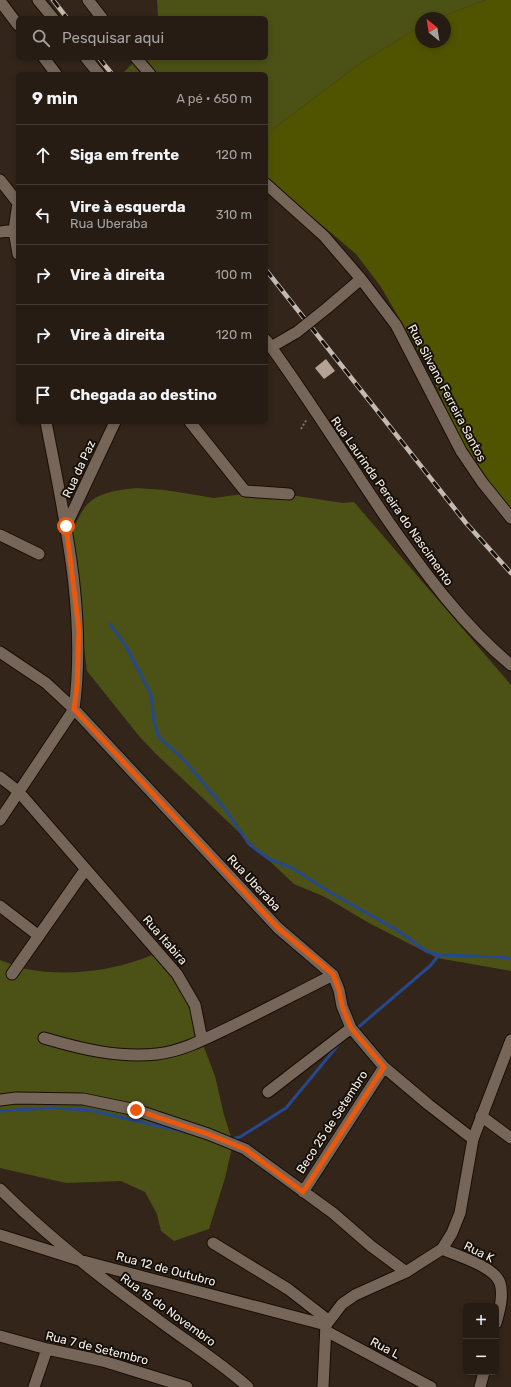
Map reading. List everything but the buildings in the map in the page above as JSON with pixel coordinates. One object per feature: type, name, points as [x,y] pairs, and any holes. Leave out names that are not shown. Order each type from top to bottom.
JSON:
[{"type":"street","points":[[38,0],[51,16]]},
{"type":"street","points":[[88,0],[100,16]]},
{"type":"street","points":[[0,1],[16,21]]},
{"type":"street","points":[[46,60],[54,72]]},
{"type":"street","points":[[88,60],[97,72]]},
{"type":"street","points":[[138,60],[148,72]]},
{"type":"street","points":[[0,180],[16,200]]},
{"type":"street","name":"Rua Silvano Ferreira Santos","points":[[268,186],[324,236],[361,279],[396,325],[461,451],[482,482],[511,518]]},
{"type":"street","points":[[16,216],[14,230],[16,242]]},
{"type":"street","points":[[0,232],[14,230]]},
{"type":"street","points":[[268,343],[297,332],[361,279]]},
{"type":"street","name":"Rua Laurinda Pereira do Nascimento","points":[[268,343],[359,480],[422,569],[450,605],[480,638],[511,665]]},
{"type":"street","points":[[0,820],[74,709],[77,687],[79,630],[66,526],[46,424]]},
{"type":"street","name":"Rua da Paz","points":[[66,526],[114,424]]},
{"type":"street","points":[[192,424],[245,491],[289,494]]},
{"type":"street","points":[[0,535],[38,554]]},
{"type":"street","name":"Rua Uberaba","points":[[0,652],[46,683],[74,709],[278,928],[333,974]]},
{"type":"street","name":"Rua Itabira","points":[[0,776],[18,791],[177,974],[194,1005],[202,1040]]},
{"type":"street","points":[[12,974],[86,870]]},
{"type":"street","points":[[0,906],[39,936]]},
{"type":"street","points":[[44,1038],[109,1054],[158,1054],[179,1050],[202,1040],[333,974],[339,990],[342,1006],[351,1028],[384,1067],[429,1105],[474,1139]]},
{"type":"street","points":[[268,1092],[351,1028]]},
{"type":"street","points":[[323,1387],[326,1326],[342,1304],[355,1295],[406,1272],[442,1249],[452,1233],[460,1213],[474,1139],[485,1119],[511,1040]]},
{"type":"street","name":"Beco 25 de Setembro","points":[[303,1192],[384,1067]]},
{"type":"street","points":[[0,1100],[16,1098],[83,1099],[136,1110],[208,1134],[245,1149],[334,1213],[371,1246],[406,1272]]},
{"type":"street","points":[[485,1119],[511,1138]]},
{"type":"street","name":"Rua 15 do Novembro","points":[[0,1189],[30,1218],[79,1260],[153,1317],[230,1370],[248,1387]]},
{"type":"street","name":"Rua 12 de Outubro","points":[[0,1235],[79,1260],[326,1326]]},
{"type":"street","points":[[213,1243],[288,1288],[326,1326]]},
{"type":"street","name":"Rua K","points":[[442,1249],[493,1273],[500,1283],[501,1297],[499,1308]]},
{"type":"street","name":"Rua L","points":[[326,1326],[417,1384],[431,1387]]},
{"type":"street","name":"Rua 7 de Setembro","points":[[0,1336],[47,1349],[103,1361],[187,1387]]},
{"type":"street","points":[[34,1387],[47,1349]]},
{"type":"street","points":[[480,1387],[483,1375]]},
{"type":"green space","points":[[157,0],[486,0],[451,13],[415,12],[415,30],[359,64],[273,129],[271,182],[268,180],[268,72],[124,72],[136,60],[268,60],[268,16],[158,16]]},
{"type":"green space","points":[[136,488],[165,490],[214,498],[243,494],[284,494],[343,503],[354,502],[511,685],[511,971],[437,958],[369,923],[325,897],[294,884],[156,754],[139,736],[87,671],[70,538],[81,514],[92,500],[100,495],[110,492]]},
{"type":"green space","points":[[152,955],[159,958],[169,969],[186,1000],[215,1076],[224,1115],[233,1143],[225,1178],[209,1229],[174,1241],[161,1231],[157,1214],[145,1192],[121,1181],[66,1183],[0,1168],[0,960],[26,969],[74,972],[106,969],[137,961]]},
{"type":"shaded area","points":[[486,0],[511,0],[511,523],[470,461],[428,368],[381,287],[356,254],[271,182],[269,141],[273,129],[359,64],[415,30],[415,48],[451,48],[451,13]]},
{"type":"waterway","points":[[110,624],[127,648],[151,694],[154,721],[158,736],[184,760],[225,809],[249,844],[269,859],[292,868],[333,894],[397,930],[426,951],[439,955],[502,957],[511,959]]},
{"type":"waterway","points":[[355,1030],[430,966],[439,955]]},
{"type":"waterway","points":[[231,1139],[240,1137],[286,1108],[339,1044]]},
{"type":"waterway","points":[[0,1111],[50,1108],[89,1110],[193,1134]]},
{"type":"railway","points":[[53,0],[65,16]]},
{"type":"railway","points":[[101,60],[110,72]]},
{"type":"railway","points":[[268,273],[466,523],[511,573]]},
{"type":"route","points":[[66,526],[79,630],[77,687],[74,709],[278,928],[333,974],[339,990],[342,1006],[351,1028],[384,1067],[303,1192],[245,1149],[208,1134],[136,1110]]}]
